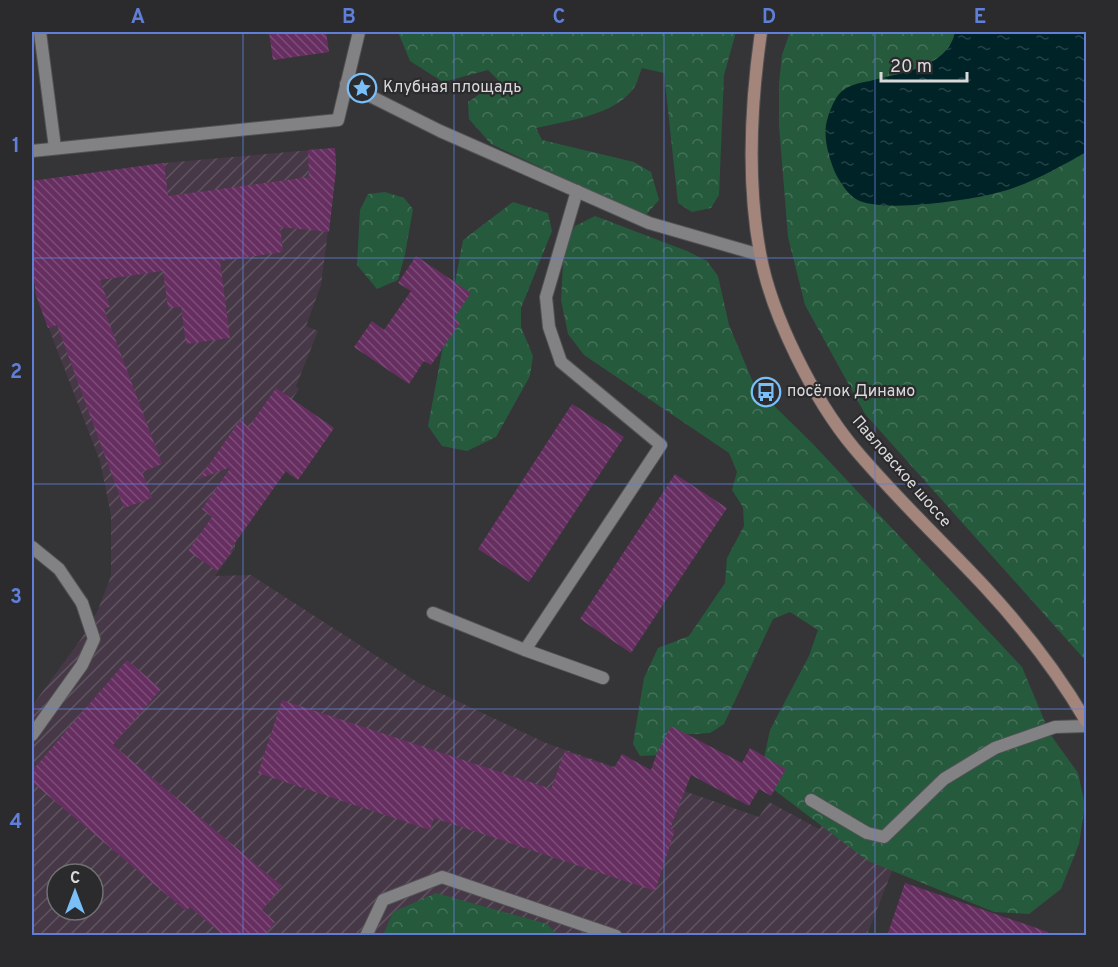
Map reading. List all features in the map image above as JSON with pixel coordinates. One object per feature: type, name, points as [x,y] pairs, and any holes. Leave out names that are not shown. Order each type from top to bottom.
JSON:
[{"type":"main road","name":"Павловское шоссе","points":[[761,32],[752,123],[754,219],[760,255],[775,309],[810,385],[853,447],[1031,641],[1069,692],[1086,723]]},
{"type":"street","points":[[40,32],[55,148]]},
{"type":"street","points":[[32,151],[338,120],[359,32]]},
{"type":"street","points":[[346,84],[440,131],[649,223],[760,255]]},
{"type":"street","points":[[525,650],[661,446],[561,362],[549,327],[546,297],[577,191]]},
{"type":"street","points":[[32,547],[59,569],[82,603],[93,639],[82,665],[32,735]]},
{"type":"street","points":[[433,613],[603,678]]},
{"type":"street","points":[[811,800],[867,832],[884,837],[944,779],[995,748],[1055,727],[1086,723]]},
{"type":"street","points":[[366,936],[383,900],[442,877],[611,934]]},
{"type":"shaded area","points":[[335,148],[336,168],[321,285],[306,326],[318,331],[296,386],[299,389],[292,399],[334,428],[298,480],[285,471],[215,576],[251,575],[417,682],[546,743],[759,817],[769,802],[819,829],[824,821],[897,858],[867,935],[32,935],[32,706],[81,639],[98,610],[111,576],[111,515],[100,461],[36,295],[32,263],[32,181],[164,163]]},
{"type":"green space","points":[[398,32],[736,32],[724,75],[719,195],[711,208],[692,212],[678,203],[664,73],[642,68],[635,86],[617,104],[590,115],[536,128],[542,140],[634,162],[651,172],[659,200],[645,216],[491,144],[469,119],[468,102],[499,81],[488,70],[443,82],[410,61]]},
{"type":"green space","points":[[790,32],[1086,32],[1086,661],[865,414],[805,305],[788,237],[779,125],[782,55]]},
{"type":"green space","points":[[385,192],[404,198],[413,209],[398,280],[377,289],[357,265],[360,210],[368,194]]},
{"type":"green space","points":[[513,202],[548,213],[552,231],[521,308],[521,327],[533,356],[530,376],[496,437],[467,451],[442,446],[428,426],[463,240]]},
{"type":"green space","points":[[595,216],[687,251],[707,261],[718,276],[729,325],[755,387],[812,443],[1022,667],[1050,734],[1078,773],[1085,805],[1079,844],[1061,889],[1029,914],[994,912],[868,861],[773,789],[763,763],[770,730],[809,656],[818,630],[790,612],[773,619],[724,724],[710,733],[675,735],[661,755],[640,756],[633,744],[644,678],[658,648],[689,636],[725,583],[727,558],[744,526],[743,507],[732,490],[737,472],[729,453],[584,355],[568,334],[561,300],[564,247],[575,226]]},
{"type":"green space","points":[[436,893],[547,924],[557,935],[385,935],[393,912]]},
{"type":"water","points":[[955,32],[1086,32],[1086,152],[1034,180],[987,195],[949,202],[905,205],[884,205],[856,199],[838,178],[826,144],[826,124],[836,98],[843,90],[854,85],[908,71],[933,61],[951,44]]},
{"type":"building","points":[[269,32],[326,32],[329,52],[273,60]]},
{"type":"building","points":[[335,148],[336,170],[329,232],[280,227],[283,252],[220,261],[230,338],[186,344],[181,307],[168,308],[163,271],[100,280],[110,307],[104,309],[162,464],[142,472],[152,498],[124,508],[57,325],[48,328],[36,295],[32,263],[32,181],[164,163],[168,196],[309,177],[308,150]]},
{"type":"building","points":[[416,256],[471,293],[454,318],[460,323],[431,365],[424,361],[409,384],[354,347],[372,321],[384,330],[411,291],[398,283]]},
{"type":"building","points":[[276,388],[334,428],[298,480],[286,471],[217,571],[188,551],[212,517],[202,509],[231,467],[199,479],[240,420],[249,427]]},
{"type":"building","points":[[572,404],[624,437],[529,582],[478,549]]},
{"type":"building","points":[[675,474],[727,508],[631,653],[580,619]]},
{"type":"building","points":[[127,660],[161,689],[113,745],[282,886],[262,910],[275,922],[264,936],[224,936],[190,907],[186,911],[32,782],[32,771]]},
{"type":"building","points":[[282,700],[551,789],[565,751],[614,768],[622,754],[651,770],[671,726],[742,763],[750,748],[786,769],[771,796],[759,789],[749,806],[691,775],[670,829],[675,830],[655,891],[434,818],[430,830],[258,773]]},
{"type":"building","points":[[905,883],[1048,932],[1048,936],[887,936]]},
{"type":"place","name":"Клубная площадь","points":[[362,88]]},
{"type":"place","name":"посёлок Динамо","points":[[766,392]]}]
